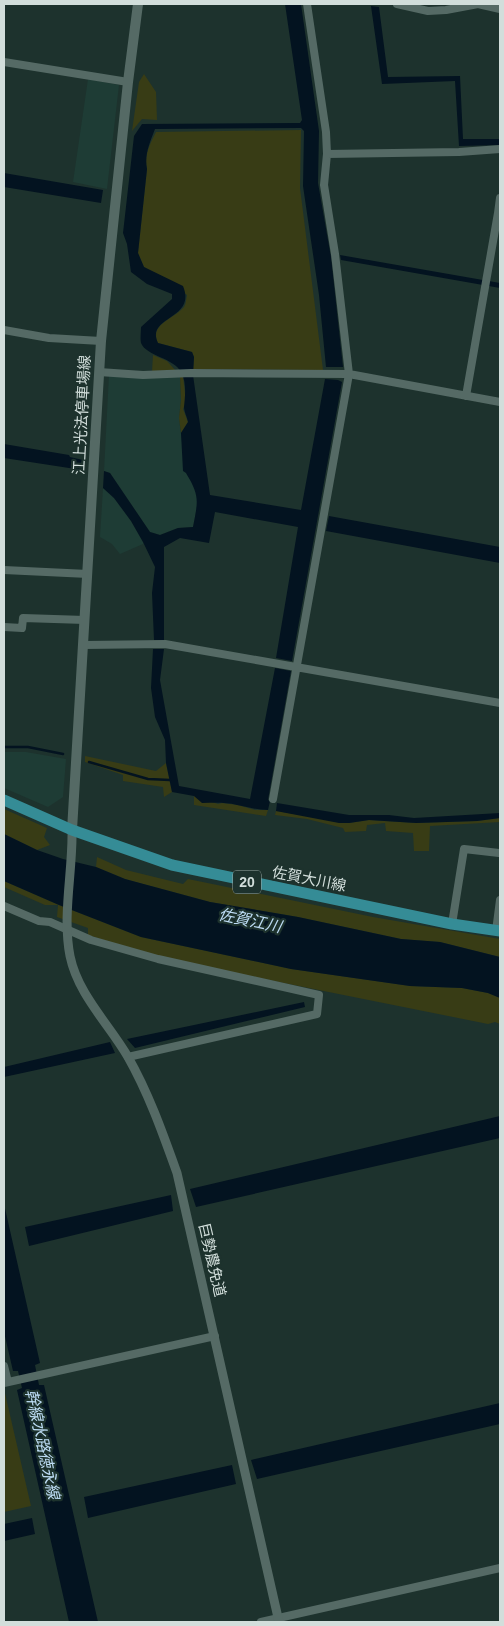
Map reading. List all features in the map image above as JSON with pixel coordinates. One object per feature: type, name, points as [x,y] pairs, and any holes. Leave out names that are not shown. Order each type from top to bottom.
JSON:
[{"type":"main road","name":"江上光法停車場線","points":[[72,830],[101,341],[138,4]]},
{"type":"main road","name":"佐賀大川線","points":[[4,800],[72,830],[172,866],[452,924],[498,931]]},
{"type":"street","points":[[273,798],[349,374],[335,254],[324,185],[327,154],[326,132],[308,4]]},
{"type":"street","points":[[397,4],[428,11],[446,10],[478,4],[500,9]]},
{"type":"street","points":[[4,62],[128,82]]},
{"type":"street","points":[[327,154],[459,152],[500,149]]},
{"type":"street","points":[[466,396],[499,213],[500,198]]},
{"type":"street","points":[[4,330],[49,338],[101,341]]},
{"type":"street","points":[[99,372],[143,375],[191,373],[349,374],[500,402]]},
{"type":"street","points":[[4,570],[88,574]]},
{"type":"street","points":[[4,627],[22,628],[23,618],[85,620]]},
{"type":"street","points":[[84,645],[164,644],[500,703]]},
{"type":"street","name":"巨勢農免道","points":[[72,830],[73,848],[68,927],[70,955],[77,979],[90,1002],[128,1057],[155,1113],[177,1173],[279,1620]]},
{"type":"street","points":[[452,924],[464,849],[499,853]]},
{"type":"street","points":[[498,931],[500,900]]},
{"type":"street","points":[[4,906],[38,921],[68,927],[91,940],[158,959],[320,995],[317,1014],[128,1057]]},
{"type":"street","points":[[4,1366],[6,1383],[215,1336]]},
{"type":"street","points":[[261,1622],[279,1620],[500,1568]]},
{"type":"shaded area","points":[[88,79],[119,85],[107,189],[73,182]]},
{"type":"shaded area","points":[[109,375],[180,376],[181,400],[179,418],[186,473],[196,489],[198,502],[193,527],[178,528],[160,535],[150,532],[110,473],[104,471]]},
{"type":"shaded area","points":[[103,488],[114,498],[131,521],[143,544],[120,554],[112,544],[100,537]]},
{"type":"shaded area","points":[[4,752],[26,752],[66,759],[63,797],[48,807],[4,788]]},
{"type":"green space","points":[[144,74],[156,92],[157,120],[142,119],[132,131],[139,82]]},
{"type":"green space","points":[[301,130],[300,188],[323,370],[193,369],[194,357],[192,352],[158,343],[156,336],[160,326],[184,307],[187,295],[144,267],[138,253],[147,169],[146,159],[156,132]]},
{"type":"green space","points":[[153,355],[167,361],[176,371],[152,372]]},
{"type":"green space","points":[[180,376],[183,376],[186,402],[183,409],[188,422],[181,433],[179,418],[181,400]]},
{"type":"green space","points":[[85,756],[156,771],[166,763],[172,792],[164,797],[163,787],[123,781],[123,775],[85,762]]},
{"type":"green space","points":[[194,796],[218,804],[238,805],[255,810],[268,810],[266,816],[194,805]]},
{"type":"green space","points":[[4,809],[47,828],[44,837],[50,845],[37,850],[4,834]]},
{"type":"green space","points":[[276,811],[349,823],[369,820],[416,823],[477,821],[500,818],[500,822],[430,826],[429,851],[414,851],[413,833],[386,831],[385,823],[367,825],[366,831],[345,832],[343,828],[307,819],[275,815]]},
{"type":"green space","points":[[97,857],[126,870],[183,884],[188,879],[373,917],[500,939],[500,957],[440,942],[401,939],[298,917],[210,902],[125,879],[96,867]]},
{"type":"green space","points":[[4,881],[141,937],[291,969],[410,986],[462,988],[488,993],[500,998],[500,1024],[495,1022],[488,1024],[160,958],[88,935],[88,928],[57,917],[58,905],[45,905],[4,887]]},
{"type":"green space","points":[[4,1389],[31,1506],[4,1512]]},
{"type":"water","points":[[285,4],[301,4],[319,131],[318,183],[331,257],[343,367],[326,367],[319,295],[303,186],[304,131],[301,128],[155,129],[147,154],[138,253],[144,267],[183,286],[185,297],[183,305],[178,312],[158,327],[156,334],[158,343],[192,352],[194,357],[193,375],[210,495],[301,510],[325,379],[342,382],[292,661],[276,658],[298,527],[215,512],[209,543],[180,538],[164,547],[164,640],[154,640],[152,593],[155,567],[131,521],[114,498],[103,488],[104,471],[110,473],[150,532],[160,535],[178,528],[193,527],[197,505],[196,493],[191,481],[183,471],[181,433],[188,422],[184,409],[184,380],[177,367],[148,351],[141,343],[141,327],[172,299],[172,294],[147,284],[131,272],[127,244],[123,233],[134,136],[142,124],[300,123],[302,120]]},
{"type":"water","points":[[371,6],[379,7],[388,77],[460,76],[463,139],[500,139],[500,145],[459,146],[455,81],[382,84]]},
{"type":"water","points":[[4,173],[103,190],[101,203],[4,187]]},
{"type":"water","points":[[340,255],[500,283],[500,288],[341,260]]},
{"type":"water","points":[[4,444],[69,455],[70,457],[83,460],[82,470],[4,458]]},
{"type":"water","points":[[329,516],[500,547],[500,563],[326,531]]},
{"type":"water","points":[[153,649],[164,649],[160,680],[179,786],[250,799],[275,668],[291,671],[268,800],[270,801],[268,810],[228,803],[202,803],[194,796],[172,792],[166,763],[165,740],[155,717],[151,688]]},
{"type":"water","points":[[277,803],[349,815],[389,815],[414,818],[500,813],[500,818],[477,821],[416,823],[369,820],[339,823],[276,811]]},
{"type":"water","name":"佐賀江川","points":[[4,834],[37,850],[63,859],[96,867],[125,879],[210,902],[298,917],[401,939],[440,942],[500,957],[500,998],[488,993],[462,988],[410,986],[291,969],[141,937],[4,881]]},
{"type":"water","points":[[304,1002],[305,1007],[135,1048],[127,1039]]},
{"type":"water","points":[[110,1042],[115,1053],[4,1077],[4,1067]]},
{"type":"water","points":[[500,1116],[500,1138],[196,1207],[190,1189]]},
{"type":"water","points":[[171,1195],[173,1211],[29,1246],[25,1227]]},
{"type":"water","name":"幹線水路徳永線","points":[[4,1204],[40,1363],[35,1365],[39,1385],[44,1385],[98,1622],[69,1622],[17,1390],[22,1388],[18,1371],[13,1371],[4,1332]]},
{"type":"water","points":[[500,1403],[500,1424],[257,1479],[251,1460]]},
{"type":"water","points":[[232,1465],[236,1484],[88,1518],[84,1497]]},
{"type":"water","points":[[32,1518],[35,1534],[4,1541],[4,1524]]},
{"type":"waterway","points":[[4,747],[28,747],[63,754]]},
{"type":"waterway","points":[[89,762],[148,779],[170,780]]}]
